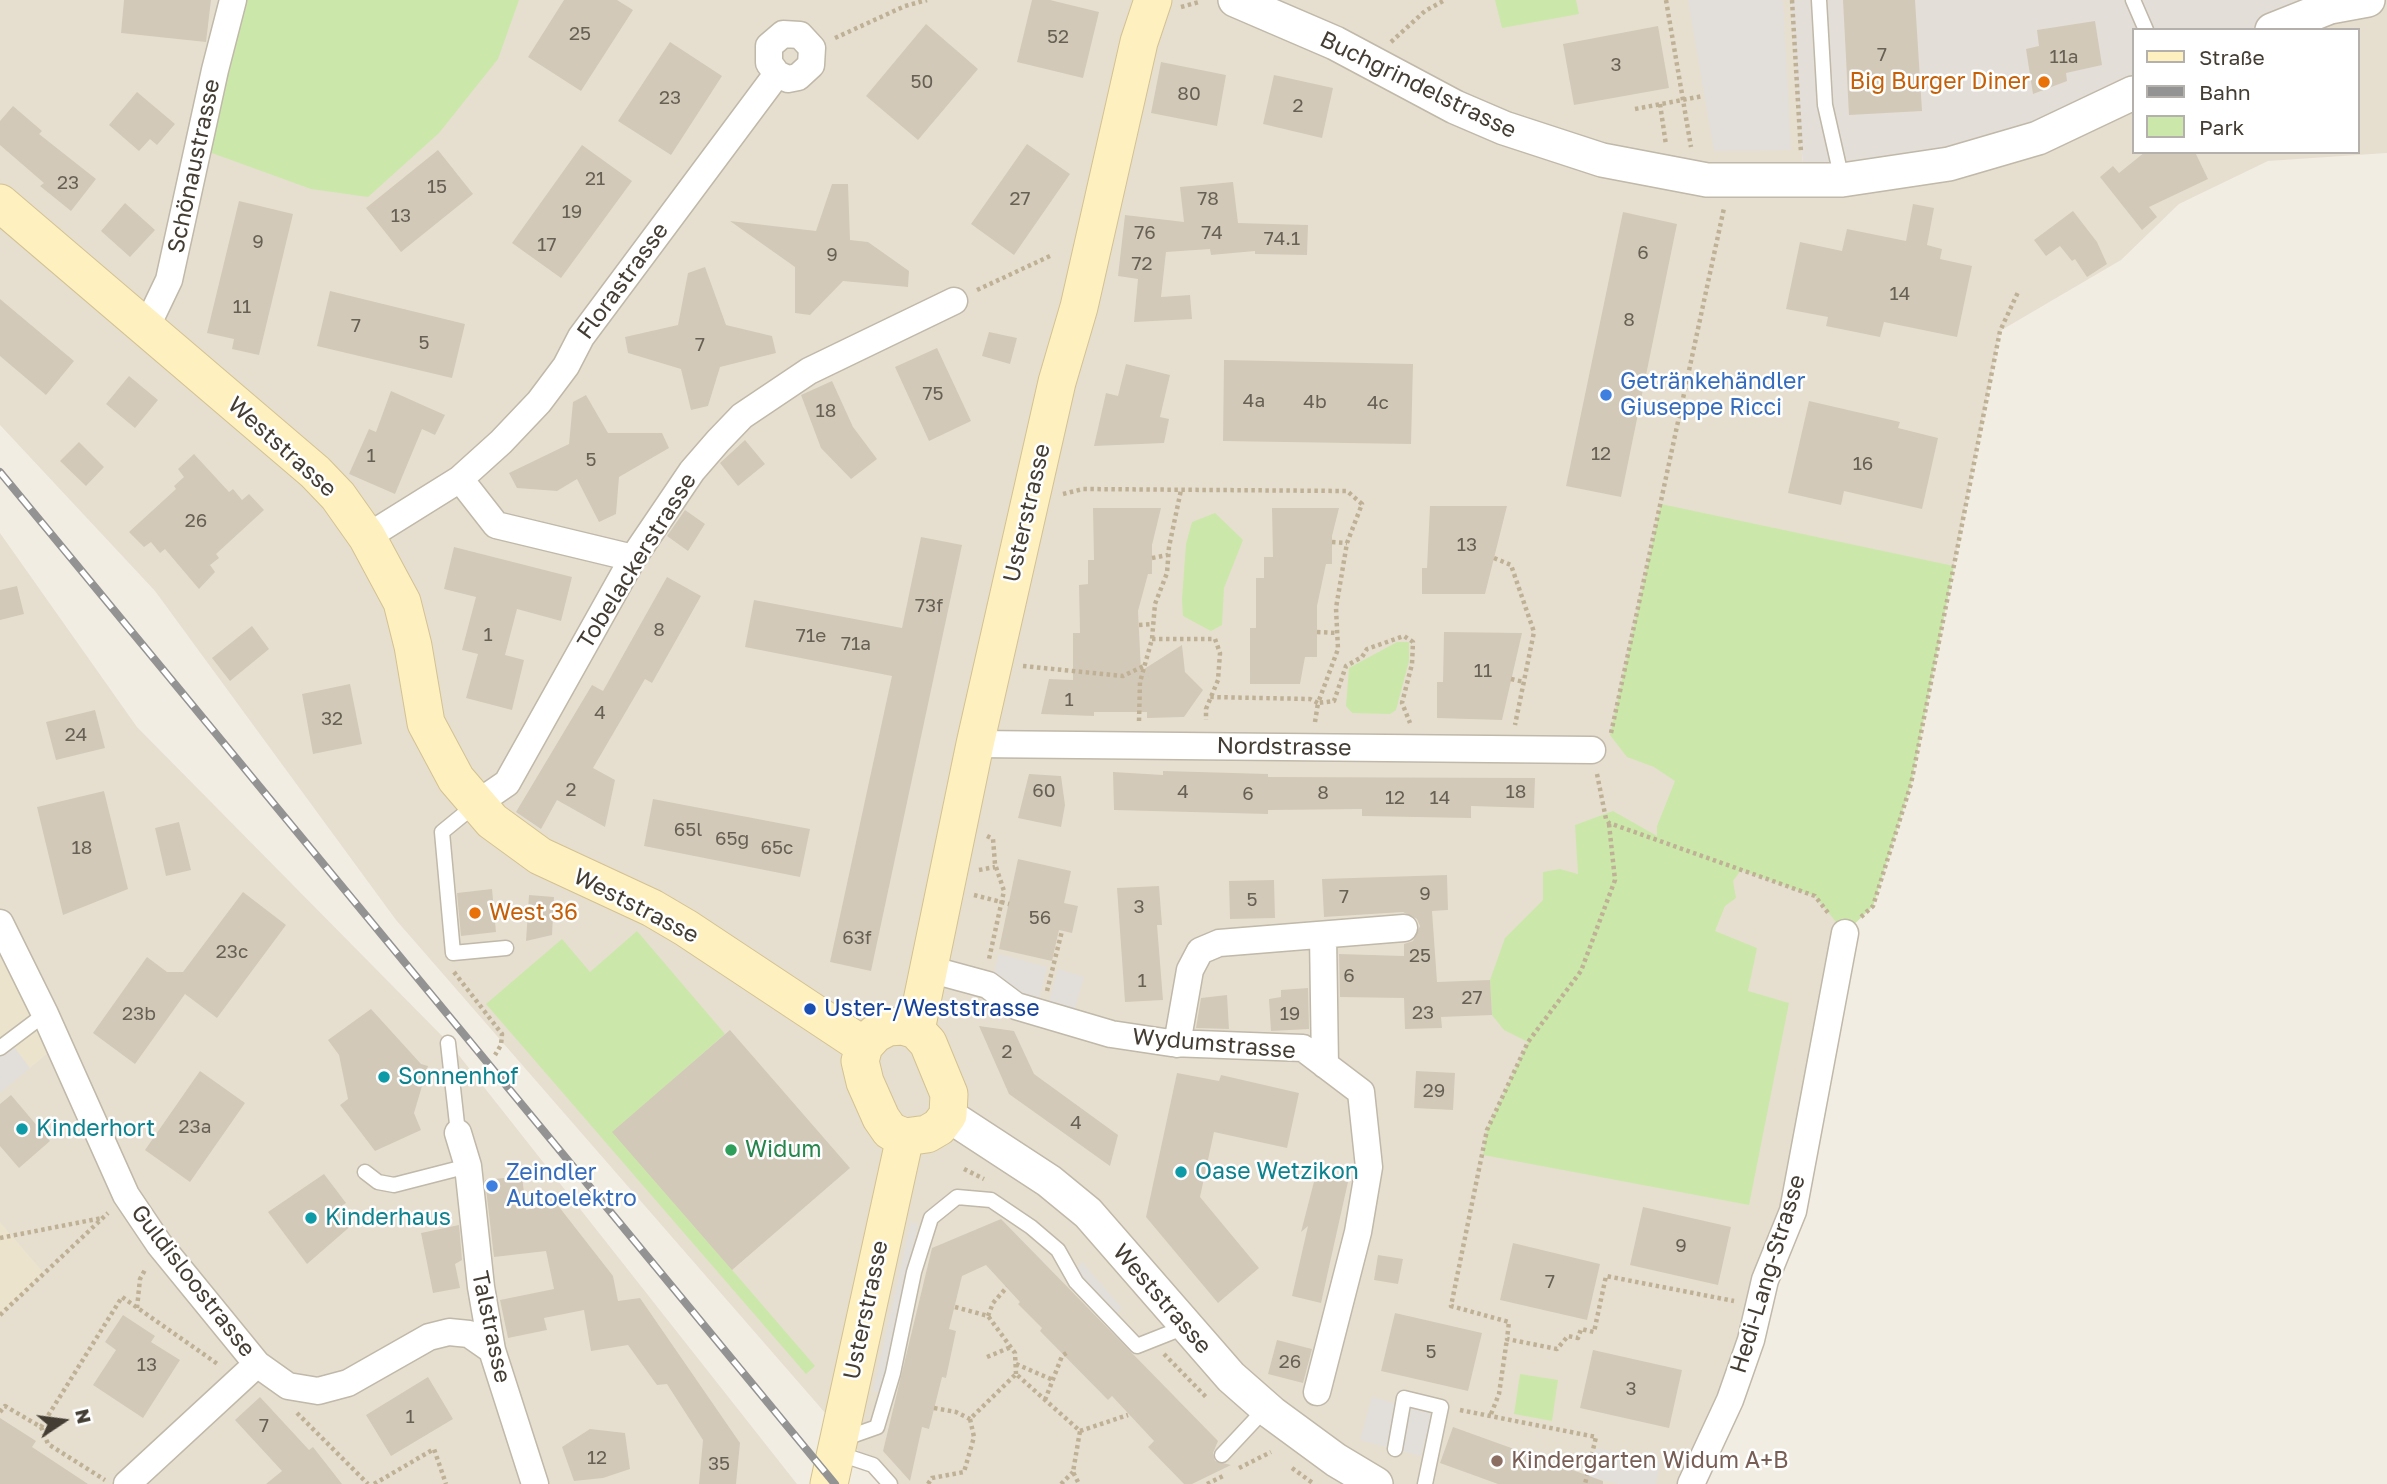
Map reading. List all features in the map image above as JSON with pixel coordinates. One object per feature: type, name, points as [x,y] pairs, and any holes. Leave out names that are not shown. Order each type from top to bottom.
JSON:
[{"type":"main road","name":"Usterstrasse","points":[[916,1030],[975,744],[1057,382],[1079,307],[1112,173],[1139,42],[1153,0]]},
{"type":"main road","name":"Weststrasse","points":[[0,203],[315,472],[338,496],[367,537],[402,602],[413,646],[426,723],[456,779],[475,805],[540,856],[652,908],[864,1046]]},
{"type":"main road","points":[[903,1026],[916,1030],[928,1043],[941,1071],[949,1094],[948,1115],[939,1127],[927,1134],[905,1137],[890,1131],[869,1091],[860,1061],[864,1046],[875,1034],[888,1027],[903,1026]]},
{"type":"main road","name":"Usterstrasse","points":[[834,1459],[905,1137]]},
{"type":"street","name":"Schönaustrasse","points":[[146,328],[169,280],[215,69],[233,0]]},
{"type":"street","name":"Buchgrindelstrasse","points":[[1236,0],[1335,43],[1455,107],[1552,146],[1601,160],[1702,179],[1804,182],[1842,180],[1949,164],[2038,138],[2132,93]]},
{"type":"street","points":[[2277,28],[2330,7],[2368,0]]},
{"type":"street","points":[[792,33],[800,35],[812,48],[811,65],[805,73],[789,79],[777,74],[769,63],[767,54],[775,38],[792,33]]},
{"type":"street","name":"Florastrasse","points":[[367,537],[460,478],[502,442],[546,393],[581,337],[777,74]]},
{"type":"street","name":"Tobelackerstrasse","points":[[475,805],[507,783],[633,558],[692,471],[742,416],[809,371],[954,301]]},
{"type":"street","points":[[460,478],[496,525],[633,558]]},
{"type":"street","name":"Nordstrasse","points":[[975,744],[1592,750]]},
{"type":"street","name":"Guldisloostrasse","points":[[0,923],[45,1014],[127,1195],[249,1371],[288,1386],[318,1391],[348,1383],[429,1337],[449,1332],[469,1334],[492,1350]]},
{"type":"street","points":[[1177,1044],[1190,970],[1200,951],[1219,943],[1404,928]]},
{"type":"street","name":"Hedi-Lang-Strasse","points":[[1691,1484],[1730,1401],[1751,1340],[1765,1280],[1793,1211],[1845,933]]},
{"type":"street","points":[[1323,934],[1325,1065]]},
{"type":"street","name":"Wydumstrasse","points":[[929,969],[982,983],[1016,1006],[1111,1034],[1177,1044],[1303,1048],[1361,1092],[1369,1167],[1358,1232],[1317,1392]]},
{"type":"street","name":"Weststrasse","points":[[948,1115],[1049,1181],[1088,1213],[1231,1377],[1266,1408],[1336,1460],[1376,1484]]},
{"type":"street","name":"Talstrasse","points":[[458,1133],[468,1166],[481,1287],[492,1350],[535,1484]]},
{"type":"street","points":[[127,1484],[249,1371]]},
{"type":"lane","points":[[1819,0],[1825,105],[1842,180]]},
{"type":"lane","points":[[2133,0],[2145,28]]},
{"type":"lane","points":[[475,805],[442,832],[453,953],[506,948]]},
{"type":"lane","points":[[0,1048],[45,1014]]},
{"type":"lane","name":"Talstrasse","points":[[448,1043],[458,1133]]},
{"type":"lane","points":[[365,1172],[378,1182],[394,1185],[468,1166]]},
{"type":"lane","points":[[834,1459],[877,1427],[893,1373],[914,1272],[931,1218],[957,1197],[991,1200],[1031,1227],[1058,1250],[1076,1282],[1137,1346],[1185,1327]]},
{"type":"lane","points":[[1395,1449],[1404,1398],[1441,1407],[1425,1484]]},
{"type":"lane","points":[[1222,1455],[1266,1408]]},
{"type":"lane","points":[[834,1459],[873,1465],[890,1484]]},
{"type":"path","points":[[812,48],[905,6],[926,0]]},
{"type":"path","points":[[1374,65],[1397,34],[1425,11],[1445,0]]},
{"type":"path","points":[[1491,1414],[1499,1394],[1509,1322],[1451,1306],[1487,1130],[1528,1042],[1581,971],[1615,880],[1609,823],[1592,750],[1606,742],[1610,735],[1726,202],[1703,199],[1702,179],[1683,100],[1666,0]]},
{"type":"path","points":[[1792,0],[1804,182]]},
{"type":"path","points":[[1635,108],[1703,96]]},
{"type":"path","points":[[1660,104],[1668,155]]},
{"type":"path","points":[[954,301],[1050,256]]},
{"type":"path","points":[[1609,823],[1815,896],[1845,933],[1873,906],[1911,784],[2000,331],[2019,290]]},
{"type":"path","points":[[1055,496],[1083,489],[1347,491],[1362,504],[1347,542],[1336,608],[1338,649],[1318,703],[1314,747]]},
{"type":"path","points":[[1138,746],[1140,682],[1152,639],[1155,604],[1167,573],[1181,490]]},
{"type":"path","points":[[1332,542],[1347,542]]},
{"type":"path","points":[[1152,558],[1168,555]]},
{"type":"path","points":[[1494,558],[1511,565],[1534,632],[1515,729],[1511,735]]},
{"type":"path","points":[[1139,625],[1153,624]]},
{"type":"path","points":[[1317,632],[1338,633]]},
{"type":"path","points":[[1210,697],[1310,699],[1318,703],[1334,701],[1346,666],[1362,657],[1367,649],[1408,637],[1413,642],[1412,664],[1402,703],[1406,718],[1418,735],[1417,748]]},
{"type":"path","points":[[1152,639],[1215,639],[1220,653],[1218,680],[1206,709],[1205,746]]},
{"type":"path","points":[[1019,665],[1123,676],[1144,666]]},
{"type":"path","points":[[1511,679],[1524,682]]},
{"type":"path","points":[[982,834],[993,839],[995,867],[1003,885],[1006,903],[982,983]]},
{"type":"path","points":[[975,869],[995,867]]},
{"type":"path","points":[[970,894],[1006,903]]},
{"type":"path","points":[[1041,1013],[1062,931]]},
{"type":"path","points":[[453,971],[502,1034],[502,1045],[495,1055]]},
{"type":"path","points":[[0,1315],[127,1195]]},
{"type":"path","points":[[0,1238],[102,1218]]},
{"type":"path","points":[[137,1308],[141,1279],[159,1244]]},
{"type":"path","points":[[1507,1339],[1557,1349],[1568,1336],[1578,1338],[1581,1329],[1594,1332],[1606,1276],[1738,1302]]},
{"type":"path","points":[[988,1316],[993,1303],[1007,1287]]},
{"type":"path","points":[[1736,1310],[1741,1292]]},
{"type":"path","points":[[41,1427],[122,1297],[249,1371]]},
{"type":"path","points":[[955,1307],[988,1316],[1015,1353],[1016,1374],[970,1419]]},
{"type":"path","points":[[987,1357],[1011,1347]]},
{"type":"path","points":[[1045,1400],[1062,1356],[1068,1352]]},
{"type":"path","points":[[1016,1364],[1053,1380]]},
{"type":"path","points":[[1016,1374],[1080,1432]]},
{"type":"path","points":[[0,1412],[5,1406],[41,1427],[48,1444],[110,1484]]},
{"type":"path","points":[[291,1407],[368,1484]]},
{"type":"path","points":[[1441,1407],[1491,1414],[1595,1437],[1585,1484]]},
{"type":"path","points":[[934,1408],[956,1412],[970,1419]]},
{"type":"path","points":[[1080,1432],[1128,1415]]},
{"type":"path","points":[[928,1484],[933,1478],[964,1472],[974,1437],[970,1419]]},
{"type":"path","points":[[1061,1484],[1073,1472],[1080,1432]]},
{"type":"path","points":[[374,1484],[434,1449],[446,1484]]},
{"type":"path","points":[[1073,1472],[1079,1484]]},
{"type":"shaded area","points":[[0,0],[1791,0],[1804,181],[2132,93],[2132,154],[2359,154],[2359,28],[2278,28],[2368,0],[2387,0],[2387,153],[2268,161],[2179,204],[2121,260],[2000,331],[1911,784],[1873,906],[1845,933],[1793,1211],[1691,1484],[887,1484],[396,920],[155,591],[0,425]]},
{"type":"shaded area","points":[[1688,0],[1783,0],[1791,150],[1714,151]]},
{"type":"shaded area","points":[[1791,0],[2368,0],[2278,28],[2132,28],[2132,93],[2038,138],[1804,182]]},
{"type":"shaded area","points":[[0,533],[137,727],[450,1044],[797,1484],[0,1484]]},
{"type":"shaded area","points":[[0,923],[58,1045],[0,1093]]},
{"type":"shaded area","points":[[999,954],[1047,967],[1036,1012],[990,987]]},
{"type":"shaded area","points":[[1058,969],[1084,977],[1071,1022],[1046,1014]]},
{"type":"shaded area","points":[[9,1040],[30,1068],[0,1093],[0,1048]]},
{"type":"shaded area","points":[[0,1222],[44,1273],[0,1315]]},
{"type":"shaded area","points":[[911,1222],[918,1224],[880,1392],[873,1391]]},
{"type":"shaded area","points":[[1082,1262],[1122,1308],[1117,1313],[1075,1269]]},
{"type":"shaded area","points":[[1372,1397],[1432,1414],[1421,1456],[1360,1440]]},
{"type":"shaded area","points":[[1596,1448],[1661,1463],[1656,1484],[1620,1484],[1589,1477]]},
{"type":"green space","points":[[233,0],[519,0],[498,59],[439,133],[368,197],[311,189],[198,148]]},
{"type":"green space","points":[[1495,0],[1576,0],[1579,14],[1502,28]]},
{"type":"green space","points":[[1661,504],[1954,566],[1911,784],[1873,906],[1845,933],[1815,896],[1741,870],[1733,881],[1736,898],[1725,906],[1715,931],[1757,948],[1748,991],[1789,1003],[1749,1205],[1483,1155],[1487,1130],[1528,1042],[1504,1030],[1492,1015],[1490,980],[1505,938],[1543,900],[1543,872],[1560,869],[1578,874],[1575,825],[1613,811],[1657,836],[1657,826],[1675,781],[1654,767],[1627,757],[1610,735]]},
{"type":"green space","points":[[1215,513],[1243,540],[1224,588],[1222,625],[1211,631],[1183,616],[1182,599],[1186,544],[1192,522]]},
{"type":"green space","points":[[1397,642],[1409,642],[1409,661],[1396,710],[1390,714],[1352,713],[1346,706],[1349,668]]},
{"type":"green space","points":[[637,931],[725,1034],[613,1132],[815,1366],[806,1374],[486,1004],[562,939],[590,972]]},
{"type":"green space","points":[[1520,1374],[1558,1380],[1552,1421],[1514,1414]]},
{"type":"building","points":[[124,0],[211,0],[206,42],[121,33]]},
{"type":"building","points":[[564,0],[617,0],[633,10],[581,91],[528,57]]},
{"type":"building","points":[[1032,0],[1050,0],[1099,12],[1083,78],[1017,62]]},
{"type":"building","points":[[1843,0],[1915,0],[1922,111],[1849,115]]},
{"type":"building","points":[[2095,21],[2102,65],[2066,73],[2067,81],[2033,94],[2026,49],[2039,46],[2037,30]]},
{"type":"building","points":[[926,24],[978,69],[918,140],[866,96]]},
{"type":"building","points":[[1658,26],[1669,88],[1574,105],[1563,44]]},
{"type":"building","points":[[670,42],[722,76],[671,155],[618,121]]},
{"type":"building","points":[[1161,62],[1226,75],[1217,126],[1151,113]]},
{"type":"building","points":[[1274,75],[1333,88],[1322,138],[1263,124]]},
{"type":"building","points":[[137,92],[175,124],[157,145],[150,139],[139,151],[109,125]]},
{"type":"building","points":[[13,106],[42,131],[39,134],[96,179],[71,211],[40,186],[44,183],[0,145],[0,121]]},
{"type":"building","points":[[1027,144],[1070,174],[1014,255],[971,224]]},
{"type":"building","points":[[582,145],[632,181],[561,278],[512,243]]},
{"type":"building","points":[[438,150],[473,194],[401,252],[366,208]]},
{"type":"building","points":[[2143,154],[2196,154],[2208,179],[2149,207],[2157,217],[2142,230],[2100,177],[2113,166],[2119,173]]},
{"type":"building","points":[[1233,182],[1238,223],[1308,225],[1307,255],[1255,254],[1255,251],[1211,255],[1210,249],[1166,252],[1161,297],[1190,295],[1192,319],[1134,322],[1138,279],[1118,276],[1125,215],[1184,222],[1180,187]]},
{"type":"building","points":[[832,184],[848,184],[850,240],[868,242],[909,271],[908,287],[843,281],[810,315],[795,313],[795,267],[730,221],[816,231]]},
{"type":"building","points":[[239,201],[293,214],[259,355],[232,349],[234,339],[207,333]]},
{"type":"building","points":[[125,203],[155,230],[130,257],[101,231]]},
{"type":"building","points":[[1913,204],[1934,208],[1927,245],[1942,249],[1940,259],[1972,266],[1957,337],[1884,322],[1880,337],[1826,326],[1828,317],[1786,309],[1800,242],[1842,251],[1847,229],[1906,241]]},
{"type":"building","points":[[2073,211],[2097,242],[2107,264],[2087,277],[2075,259],[2072,261],[2060,246],[2046,256],[2034,240]]},
{"type":"building","points":[[1623,212],[1677,224],[1621,497],[1566,486]]},
{"type":"building","points":[[705,267],[726,325],[772,336],[776,353],[720,367],[708,406],[691,410],[681,369],[628,353],[625,337],[678,325],[688,273]]},
{"type":"building","points":[[330,291],[465,324],[452,378],[317,346]]},
{"type":"building","points":[[0,299],[74,361],[46,395],[0,356]]},
{"type":"building","points":[[989,332],[1017,338],[1010,364],[982,356]]},
{"type":"building","points":[[937,348],[971,421],[929,441],[895,367]]},
{"type":"building","points":[[1224,360],[1413,364],[1411,444],[1223,441]]},
{"type":"building","points":[[1126,364],[1170,375],[1160,417],[1169,419],[1164,443],[1094,446],[1106,393],[1118,396]]},
{"type":"building","points":[[129,376],[158,400],[135,428],[106,404]]},
{"type":"building","points":[[832,381],[853,427],[877,459],[851,479],[821,448],[801,395]]},
{"type":"building","points":[[391,391],[445,415],[435,435],[422,429],[395,494],[349,474],[369,429],[376,432]]},
{"type":"building","points":[[586,395],[608,433],[662,433],[669,448],[619,477],[616,514],[599,522],[577,479],[557,491],[517,488],[509,473],[569,444],[573,402]]},
{"type":"building","points":[[1809,401],[1900,422],[1898,428],[1938,438],[1922,509],[1844,491],[1841,505],[1788,493]]},
{"type":"building","points":[[745,440],[765,464],[738,486],[720,463]]},
{"type":"building","points":[[79,442],[104,467],[86,486],[60,461]]},
{"type":"building","points":[[194,454],[229,492],[233,489],[242,500],[249,494],[264,510],[216,554],[219,558],[210,565],[215,572],[199,589],[165,549],[160,553],[151,542],[144,547],[129,532],[176,489],[174,486],[184,477],[178,469]]},
{"type":"building","points":[[1430,506],[1507,506],[1485,594],[1422,594],[1422,568],[1427,568]]},
{"type":"building","points":[[1093,508],[1161,508],[1152,545],[1152,574],[1148,574],[1138,611],[1141,671],[1182,645],[1185,672],[1203,690],[1184,717],[1147,718],[1147,712],[1094,712],[1094,716],[1041,714],[1049,679],[1073,680],[1073,633],[1080,633],[1079,585],[1088,584],[1088,560],[1094,560]]},
{"type":"building","points":[[1272,508],[1339,508],[1332,536],[1332,564],[1326,564],[1317,606],[1317,657],[1305,657],[1300,684],[1250,684],[1250,628],[1256,628],[1256,578],[1264,578],[1264,557],[1273,557]]},
{"type":"building","points":[[685,510],[705,524],[688,551],[667,536]]},
{"type":"building","points":[[921,537],[962,545],[871,971],[830,962],[892,676],[745,647],[754,600],[902,628]]},
{"type":"building","points":[[454,547],[572,577],[561,621],[517,609],[505,655],[524,660],[512,710],[466,698],[478,654],[462,650],[476,597],[444,589]]},
{"type":"building","points":[[667,577],[701,596],[652,683],[645,679],[593,768],[615,780],[605,827],[557,800],[541,829],[516,812],[592,685],[603,691]]},
{"type":"building","points":[[17,586],[24,614],[0,620],[0,590]]},
{"type":"building","points":[[252,626],[269,649],[230,681],[212,658]]},
{"type":"building","points":[[1444,632],[1522,633],[1502,720],[1437,718],[1437,682],[1443,682]]},
{"type":"building","points":[[350,684],[362,744],[313,754],[302,694]]},
{"type":"building","points":[[95,710],[105,748],[56,760],[46,722]]},
{"type":"building","points":[[1163,771],[1268,774],[1268,777],[1535,778],[1534,808],[1471,806],[1471,818],[1362,816],[1362,809],[1268,810],[1268,814],[1114,810],[1113,772],[1163,775]]},
{"type":"building","points":[[1029,774],[1061,776],[1065,805],[1061,827],[1018,818]]},
{"type":"building","points":[[104,791],[128,889],[63,915],[37,807]]},
{"type":"building","points":[[653,799],[810,829],[800,877],[644,846]]},
{"type":"building","points":[[179,822],[191,870],[166,876],[155,828]]},
{"type":"building","points":[[1018,859],[1071,871],[1064,903],[1078,906],[1072,933],[1059,930],[1052,961],[999,949]]},
{"type":"building","points":[[1447,875],[1448,910],[1432,911],[1437,982],[1490,980],[1492,1015],[1441,1017],[1442,1028],[1405,1029],[1404,998],[1340,997],[1339,954],[1404,956],[1404,944],[1413,941],[1420,926],[1417,919],[1403,912],[1324,917],[1322,879]]},
{"type":"building","points":[[1274,880],[1275,918],[1230,919],[1229,881]]},
{"type":"building","points":[[1159,886],[1162,925],[1157,925],[1163,1000],[1125,1002],[1117,888]]},
{"type":"building","name":"West 36","points":[[492,889],[496,932],[461,936],[457,893]]},
{"type":"building","points":[[243,892],[286,925],[217,1018],[185,994],[135,1064],[93,1033],[147,957],[167,972],[183,972]]},
{"type":"building","points":[[529,895],[554,897],[552,935],[526,941]]},
{"type":"building","points":[[1308,988],[1309,1029],[1271,1031],[1269,999],[1281,997],[1281,990]]},
{"type":"building","points":[[1227,995],[1229,1029],[1196,1028],[1201,998]]},
{"type":"building","name":"Sonnenhof","points":[[371,1009],[421,1064],[428,1066],[414,1113],[421,1130],[375,1151],[340,1105],[348,1099],[339,1055],[328,1040]]},
{"type":"building","points":[[979,1026],[1014,1031],[1034,1074],[1118,1135],[1110,1166],[1009,1094]]},
{"type":"building","name":"Widum","points":[[730,1030],[850,1168],[732,1270],[612,1132]]},
{"type":"building","points":[[200,1071],[245,1103],[190,1182],[145,1150]]},
{"type":"building","points":[[1416,1071],[1455,1073],[1453,1110],[1414,1108]]},
{"type":"building","name":"Oase Wetzikon","points":[[1177,1073],[1219,1081],[1221,1075],[1299,1093],[1287,1148],[1214,1132],[1200,1197],[1259,1268],[1218,1303],[1146,1217]]},
{"type":"building","name":"Kinderhort","points":[[11,1095],[50,1141],[19,1168],[0,1146],[0,1104]]},
{"type":"building","name":"Kinderhaus","points":[[324,1174],[346,1203],[340,1207],[353,1224],[307,1264],[268,1212]]},
{"type":"building","points":[[1316,1174],[1348,1182],[1321,1303],[1292,1296],[1308,1226],[1301,1232]]},
{"type":"building","points":[[522,1176],[526,1210],[556,1203],[613,1276],[618,1301],[640,1298],[740,1443],[736,1484],[699,1484],[703,1440],[667,1384],[657,1385],[628,1345],[591,1351],[584,1310],[544,1318],[547,1330],[508,1338],[500,1300],[554,1289],[546,1251],[494,1257],[485,1180]]},
{"type":"building","points":[[1643,1207],[1731,1227],[1718,1285],[1630,1265]]},
{"type":"building","points":[[1001,1219],[1218,1441],[1213,1453],[1215,1461],[1231,1465],[1192,1484],[1184,1484],[1148,1447],[1154,1441],[1112,1396],[1108,1400],[1040,1331],[1042,1328],[986,1265],[962,1276],[949,1329],[956,1331],[946,1378],[942,1377],[929,1429],[922,1427],[910,1481],[883,1451],[932,1248]]},
{"type":"building","points":[[459,1225],[462,1260],[455,1264],[460,1288],[433,1293],[421,1233]]},
{"type":"building","points":[[1513,1243],[1600,1264],[1587,1320],[1500,1300]]},
{"type":"building","points":[[1378,1255],[1403,1259],[1398,1284],[1374,1280]]},
{"type":"building","points":[[1395,1313],[1482,1333],[1468,1391],[1381,1371]]},
{"type":"building","points":[[123,1315],[155,1336],[151,1342],[180,1360],[143,1418],[93,1385],[116,1350],[105,1342]]},
{"type":"building","points":[[1277,1340],[1312,1349],[1303,1383],[1268,1374]]},
{"type":"building","points":[[1593,1350],[1682,1370],[1669,1428],[1580,1408]]},
{"type":"building","points":[[428,1377],[453,1419],[391,1456],[366,1415]]},
{"type":"building","points":[[260,1397],[309,1450],[313,1447],[342,1484],[266,1484],[282,1471],[235,1420]]},
{"type":"building","points":[[0,1418],[36,1441],[32,1447],[88,1484],[0,1484]]},
{"type":"building","points":[[1453,1427],[1603,1481],[1603,1484],[1498,1484],[1440,1463]]},
{"type":"building","points":[[590,1429],[625,1433],[630,1469],[603,1478],[574,1481],[562,1447]]},
{"type":"railway","points":[[0,472],[835,1484]]},
{"type":"place","name":"Big Burger Diner","points":[[2044,82]]},
{"type":"place","name":"Getränkehändler Giuseppe Ricci","points":[[1606,395]]},
{"type":"place","name":"West 36","points":[[475,913]]},
{"type":"place","name":"Uster-/Weststrasse","points":[[810,1009]]},
{"type":"place","name":"Sonnenhof","points":[[384,1077]]},
{"type":"place","name":"Kinderhort","points":[[22,1129]]},
{"type":"place","name":"Widum","points":[[731,1150]]},
{"type":"place","name":"Oase Wetzikon","points":[[1181,1172]]},
{"type":"place","name":"Zeindler Autoelektro","points":[[492,1186]]},
{"type":"place","name":"Kinderhaus","points":[[311,1218]]},
{"type":"place","name":"Kindergarten Widum A+B","points":[[1497,1461]]}]
